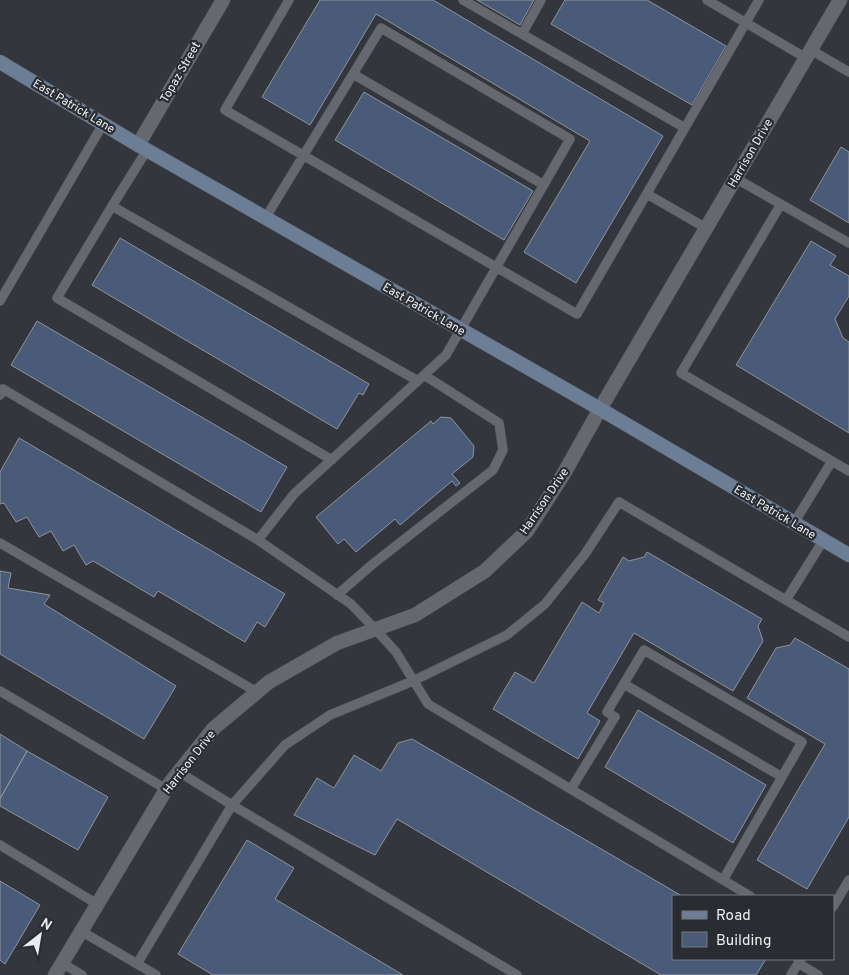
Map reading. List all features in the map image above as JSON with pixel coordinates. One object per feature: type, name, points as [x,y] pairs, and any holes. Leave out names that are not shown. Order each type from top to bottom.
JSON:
[{"type":"main road","name":"East Patrick Lane","points":[[0,62],[142,147],[600,409],[849,555]]},
{"type":"street","name":"Topaz Street","points":[[142,147],[223,0]]},
{"type":"street","name":"Harrison Drive","points":[[55,975],[166,789],[214,728],[269,682],[337,643],[415,615],[485,571],[526,531],[563,475],[840,0]]},
{"type":"lane","points":[[289,0],[226,110],[577,314],[759,0]]},
{"type":"lane","points":[[463,0],[685,128]]},
{"type":"lane","points":[[522,34],[541,0]]},
{"type":"lane","points":[[707,0],[746,23],[849,72]]},
{"type":"lane","points":[[258,540],[294,494],[446,355],[570,139],[381,28],[266,217]]},
{"type":"lane","points":[[353,74],[544,185]]},
{"type":"lane","points":[[0,301],[103,124]]},
{"type":"lane","points":[[142,147],[112,206],[57,298],[332,460]]},
{"type":"lane","points":[[736,178],[849,243]]},
{"type":"lane","points":[[647,194],[706,228]]},
{"type":"lane","points":[[781,204],[681,373],[849,471]]},
{"type":"lane","points":[[112,206],[499,423],[503,450],[493,470],[374,563],[337,595]]},
{"type":"lane","points":[[0,395],[3,389],[258,540],[351,604],[396,652],[428,704],[748,895]]},
{"type":"lane","points":[[794,523],[832,461]]},
{"type":"lane","points":[[137,964],[232,805],[285,745],[330,715],[413,681],[507,635],[544,604],[585,554],[619,502],[849,636]]},
{"type":"lane","points":[[786,600],[823,541]]},
{"type":"lane","points":[[0,543],[257,692]]},
{"type":"lane","points":[[571,789],[615,717],[607,712],[644,650],[802,742],[723,880]]},
{"type":"lane","points":[[624,684],[782,777]]},
{"type":"lane","points":[[0,691],[166,789]]},
{"type":"lane","points":[[179,772],[517,975]]},
{"type":"lane","points":[[0,845],[98,904]]},
{"type":"lane","points":[[834,905],[849,880]]},
{"type":"lane","points":[[81,931],[156,975]]},
{"type":"lane","points":[[791,975],[799,961],[818,975]]},
{"type":"lane","points":[[62,963],[82,975]]},
{"type":"building","points":[[320,0],[433,0],[663,136],[576,283],[524,252],[590,141],[376,14],[310,125],[262,97]]},
{"type":"building","points":[[477,0],[534,0],[520,25]]},
{"type":"building","points":[[565,0],[647,0],[726,46],[692,105],[551,24]]},
{"type":"building","points":[[364,92],[533,191],[504,240],[335,140]]},
{"type":"building","points":[[841,147],[849,152],[849,223],[810,200]]},
{"type":"building","points":[[120,238],[369,384],[363,395],[359,393],[337,429],[92,285]]},
{"type":"building","points":[[811,241],[836,256],[830,265],[849,276],[849,296],[835,319],[843,338],[849,342],[849,433],[736,365]]},
{"type":"building","points":[[37,321],[287,467],[261,512],[11,365]]},
{"type":"building","points":[[441,417],[451,418],[474,446],[473,457],[452,474],[460,483],[456,486],[452,481],[400,525],[395,519],[356,552],[344,539],[338,544],[316,517],[431,421],[433,424]]},
{"type":"building","points":[[19,438],[285,594],[265,627],[257,622],[245,642],[158,591],[154,597],[93,561],[86,565],[74,545],[63,551],[51,531],[39,537],[27,517],[16,522],[4,503],[0,504],[0,472]]},
{"type":"building","points":[[647,552],[762,619],[758,626],[763,641],[733,691],[634,633],[587,713],[600,721],[578,759],[493,709],[515,672],[534,683],[582,602],[599,613],[604,603],[598,600],[623,557],[629,561],[644,557]]},
{"type":"building","points":[[0,571],[11,573],[8,588],[50,595],[44,604],[176,686],[144,739],[0,654]]},
{"type":"building","points":[[795,638],[849,669],[849,817],[807,889],[757,860],[825,744],[747,698],[776,648],[790,645]]},
{"type":"building","points":[[638,710],[766,785],[733,843],[605,767]]},
{"type":"building","points":[[0,734],[27,751],[0,799]]},
{"type":"building","points":[[412,739],[680,895],[672,895],[672,960],[765,960],[756,975],[661,975],[397,819],[375,855],[294,815],[317,778],[334,788],[354,755],[381,771],[398,743]]},
{"type":"building","points":[[27,751],[108,797],[78,850],[0,806],[0,799]]},
{"type":"building","points":[[247,840],[294,868],[275,899],[403,975],[213,975],[178,954]]},
{"type":"building","points":[[0,881],[40,905],[5,964],[0,960]]}]
